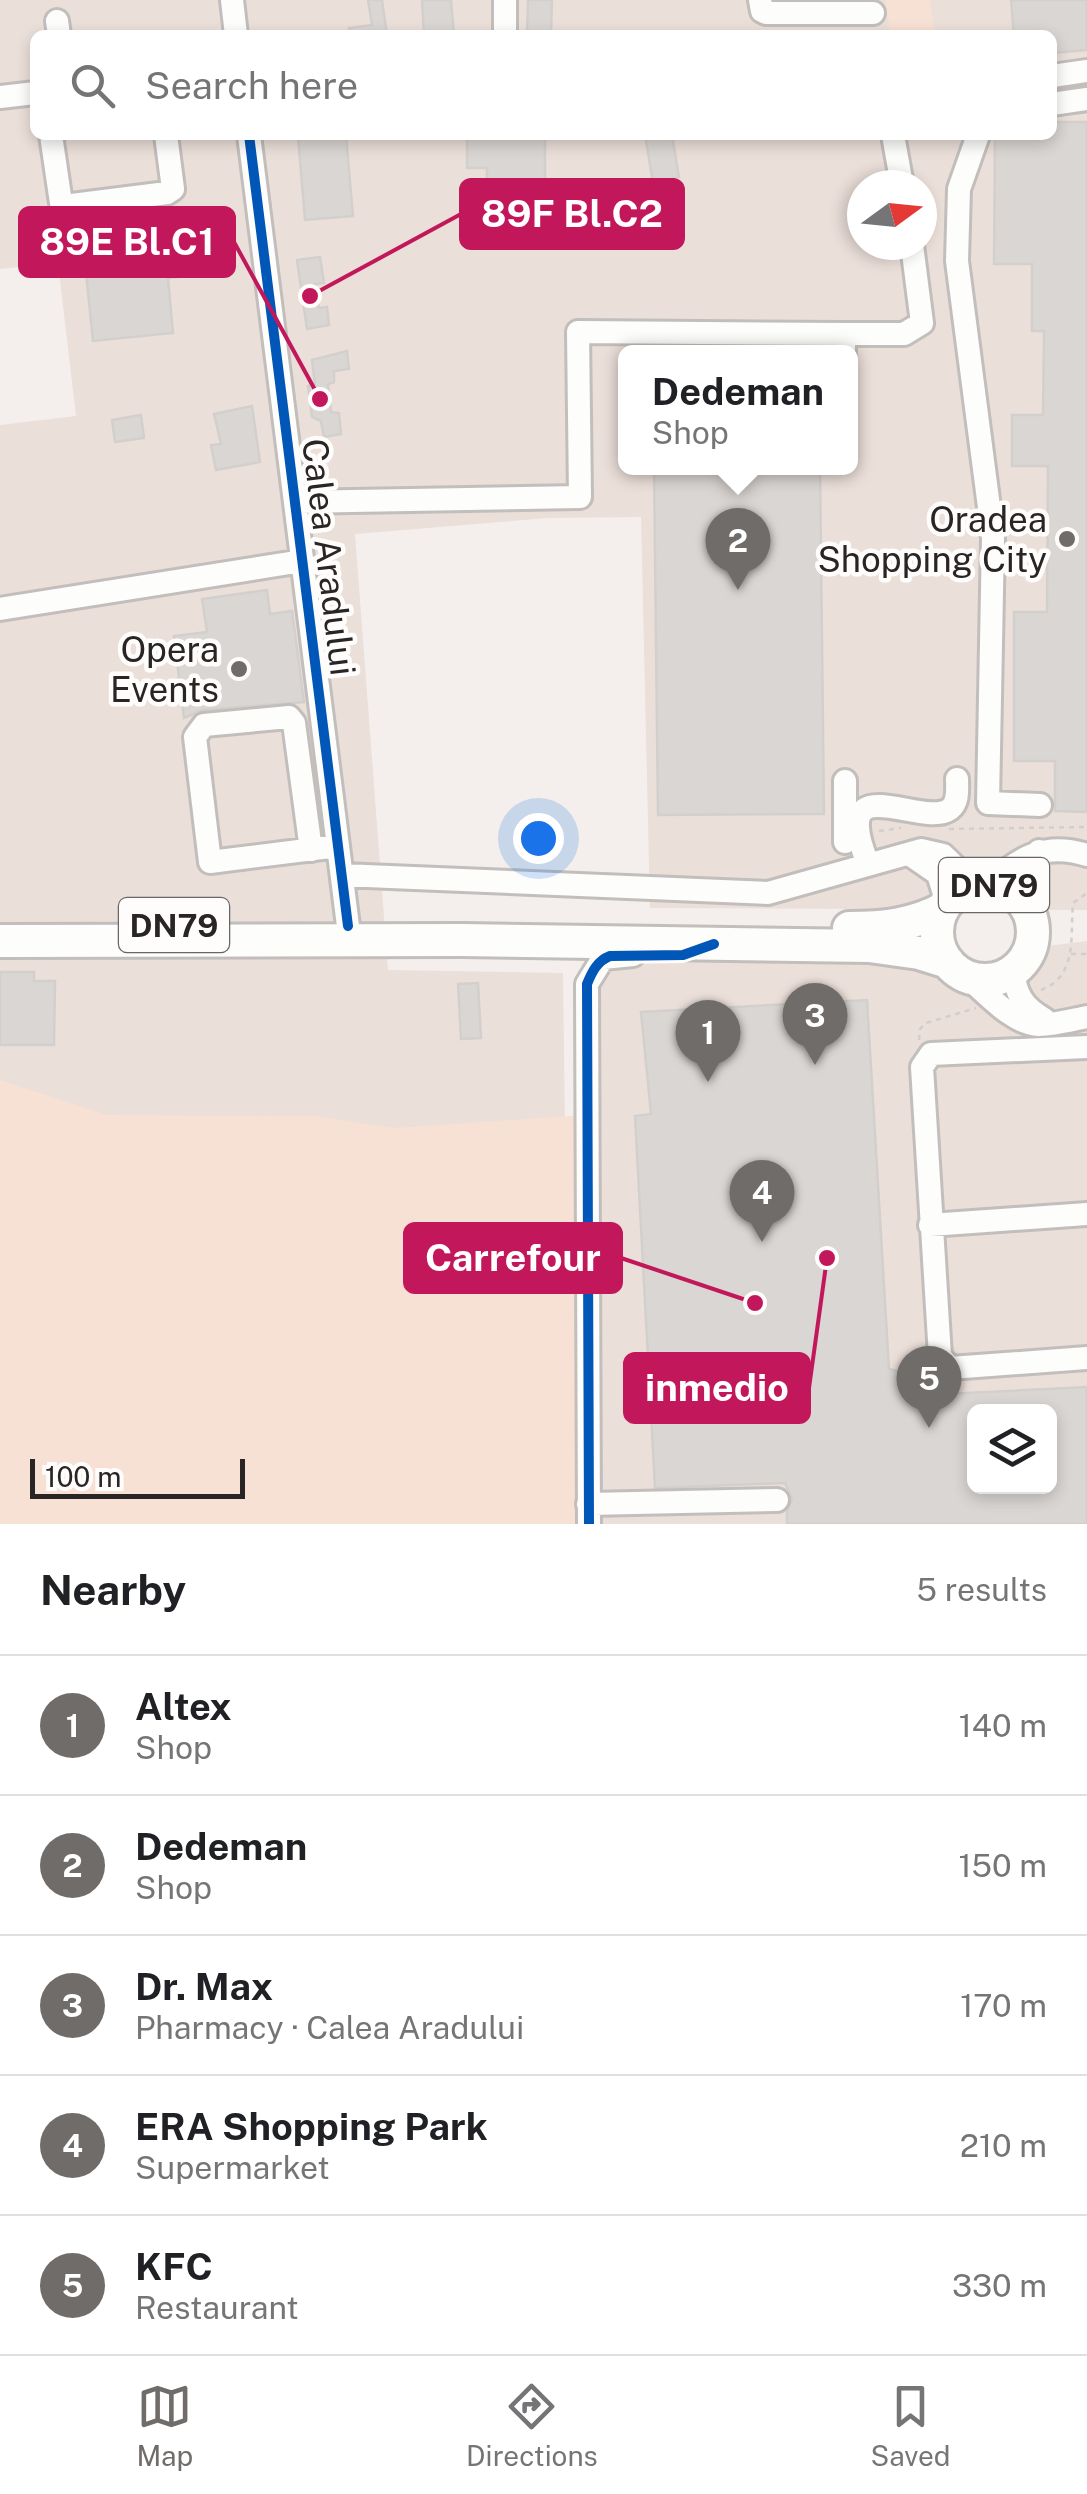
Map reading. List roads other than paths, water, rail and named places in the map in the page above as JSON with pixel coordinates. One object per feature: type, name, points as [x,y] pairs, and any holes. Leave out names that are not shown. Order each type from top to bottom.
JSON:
[{"type":"highway","name":"DN79","points":[[0,925],[868,928],[921,920],[964,895],[1004,888],[1025,905],[1033,937],[1010,991],[919,953],[869,946],[462,940],[0,941]]},
{"type":"highway","name":"DN79","points":[[957,969],[938,936],[964,895]]},
{"type":"street","points":[[232,0],[235,30]]},
{"type":"street","points":[[505,0],[505,30]]},
{"type":"street","points":[[760,0],[766,13],[873,16]]},
{"type":"street","points":[[1057,75],[1087,72]]},
{"type":"street","points":[[0,98],[30,94]]},
{"type":"street","points":[[1057,103],[1087,99]]},
{"type":"street","points":[[52,140],[64,206],[168,193],[173,189],[167,140]]},
{"type":"street","name":"Calea Aradului","points":[[250,140],[348,926]]},
{"type":"street","points":[[894,140],[899,170]]},
{"type":"street","points":[[976,140],[960,189],[958,260],[994,538],[988,803],[1040,804]]},
{"type":"street","points":[[295,502],[580,496],[578,332],[844,343],[904,334],[920,327],[924,317],[914,260]]},
{"type":"street","points":[[0,609],[302,561]]},
{"type":"street","points":[[311,850],[294,723],[289,717],[204,725],[198,730],[195,737],[210,862],[311,850],[338,846]]},
{"type":"street","points":[[858,867],[861,815],[869,807],[887,805],[940,814],[950,810],[956,801],[957,779]]},
{"type":"street","points":[[845,781],[845,840],[858,867]]},
{"type":"street","points":[[342,875],[751,894],[788,890],[858,867],[933,850],[942,855],[964,895],[1038,850],[1070,850],[1087,855]]},
{"type":"street","points":[[1025,905],[1028,873],[1038,850]]},
{"type":"street","points":[[462,940],[481,953],[564,956],[580,970],[586,984],[588,1514],[631,1514],[777,1500]]},
{"type":"street","points":[[586,984],[602,958],[683,956],[714,944]]},
{"type":"street","points":[[1010,991],[1052,1023],[1087,1017]]},
{"type":"street","points":[[1087,1047],[931,1054],[922,1066],[930,1226],[943,1362],[950,1368],[1087,1358]]},
{"type":"street","points":[[930,1226],[1087,1214]]},
{"type":"place","name":"89F Bl.C2","points":[[310,296]]},
{"type":"place","name":"89E Bl.C1","points":[[320,399]]},
{"type":"place","name":"Oradea Shopping City","points":[[1067,539]]},
{"type":"place","name":"Dedeman","points":[[738,590]]},
{"type":"place","name":"Opera Events","points":[[239,669]]},
{"type":"place","name":"Dr. Max","points":[[815,1065]]},
{"type":"place","name":"Altex","points":[[708,1082]]},
{"type":"place","name":"ERA Shopping Park","points":[[762,1242]]},
{"type":"place","name":"inmedio","points":[[827,1258]]},
{"type":"place","name":"Carrefour","points":[[755,1303]]},
{"type":"place","name":"KFC","points":[[929,1428]]}]
